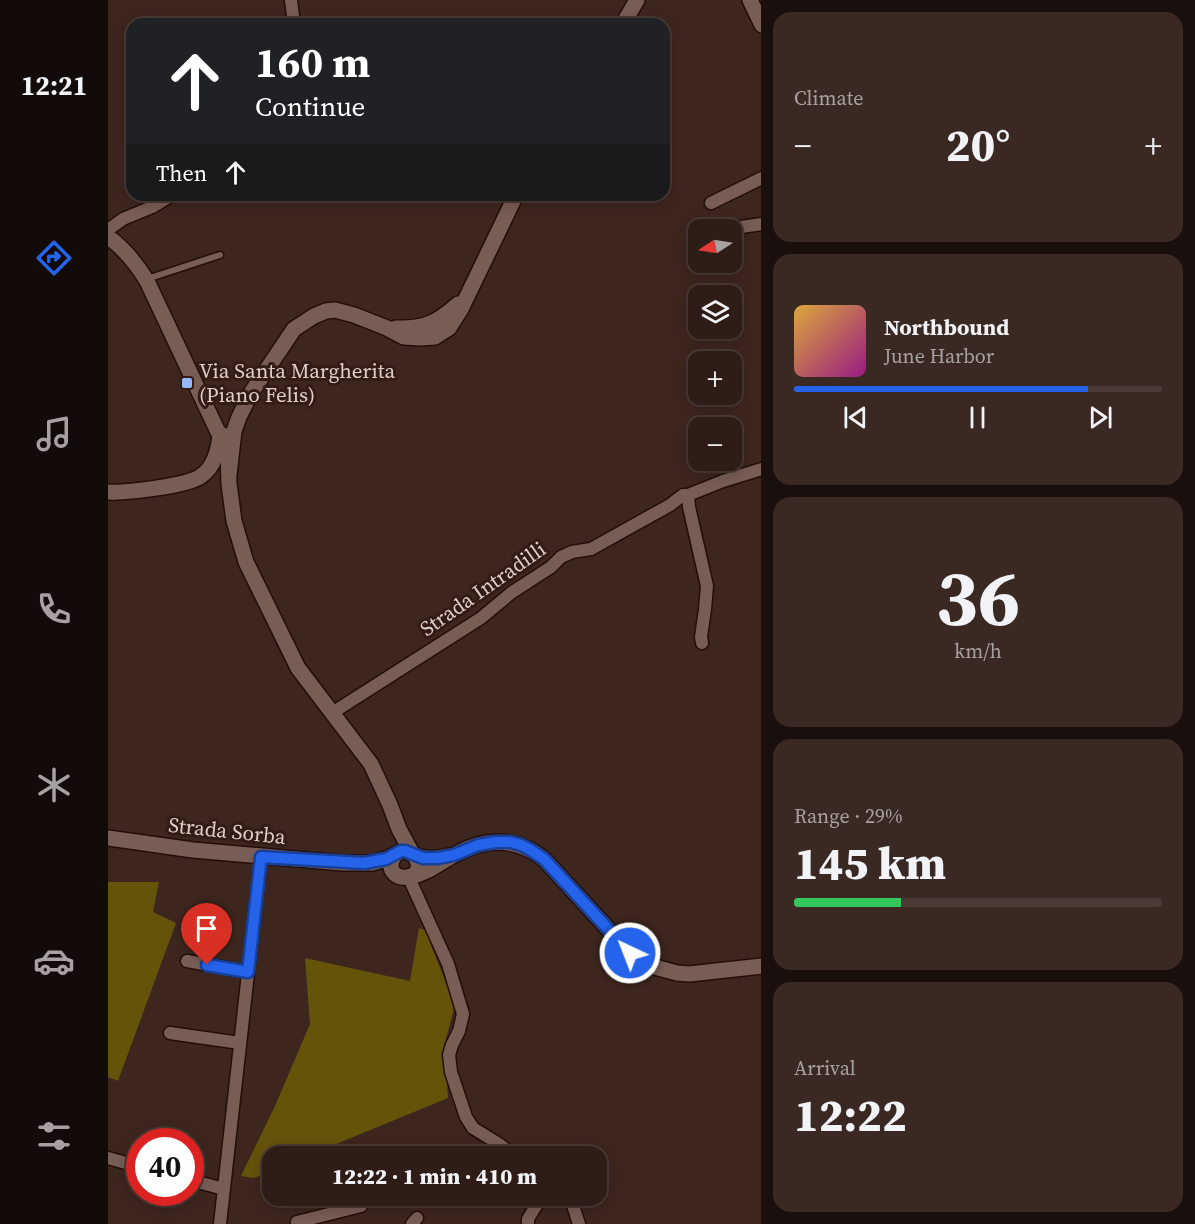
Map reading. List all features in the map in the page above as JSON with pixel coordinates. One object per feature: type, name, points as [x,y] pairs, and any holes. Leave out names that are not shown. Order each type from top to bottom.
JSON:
[{"type":"street","points":[[291,0],[293,18]]},
{"type":"street","points":[[626,18],[637,0]]},
{"type":"street","points":[[750,0],[761,23]]},
{"type":"street","points":[[711,203],[761,178]]},
{"type":"street","points":[[108,230],[123,219],[161,201]]},
{"type":"street","points":[[108,492],[160,487],[183,483],[203,476],[217,452],[225,429],[288,336],[294,329],[314,316],[326,311],[344,312],[404,337],[435,337],[449,328],[461,309],[513,201]]},
{"type":"street","points":[[742,227],[761,224]]},
{"type":"street","points":[[108,237],[123,248],[136,263],[207,408],[225,429],[234,521],[246,562],[298,668],[371,764],[390,805],[405,854],[418,862],[417,871],[406,877]]},
{"type":"street","name":"Strada Intradilli","points":[[332,713],[481,618],[511,593],[551,567],[561,557],[572,552],[591,549],[670,505],[683,495],[761,469]]},
{"type":"street","points":[[688,495],[706,586],[702,643]]},
{"type":"street","name":"Strada Sorba","points":[[108,838],[193,850],[342,863]]},
{"type":"street","points":[[342,863],[406,877],[422,874],[454,855],[478,845],[510,842],[529,849],[544,859],[640,962],[688,974],[761,966]]},
{"type":"street","points":[[405,854],[392,859],[392,869],[406,877],[448,964],[463,1014],[449,1055],[451,1072],[466,1117],[473,1128],[502,1146]]},
{"type":"street","points":[[342,863],[372,863],[405,854],[423,858],[454,855]]},
{"type":"street","points":[[220,1224],[261,857]]},
{"type":"street","points":[[187,961],[248,972]]},
{"type":"street","points":[[170,1033],[240,1044]]},
{"type":"street","points":[[108,1158],[126,1163]]},
{"type":"street","points":[[204,1184],[224,1189]]},
{"type":"street","points":[[297,1224],[297,1222],[361,1206]]},
{"type":"street","points":[[528,1224],[528,1219],[536,1206]]},
{"type":"street","points":[[573,1206],[579,1224]]},
{"type":"lane","points":[[146,280],[220,255]]},
{"type":"shaded area","points":[[108,882],[159,882],[153,912],[176,923],[118,1081],[108,1077]]},
{"type":"shaded area","points":[[419,928],[425,930],[455,1005],[444,1046],[448,1098],[331,1146],[262,1146],[262,1175],[254,1178],[241,1176],[275,1106],[310,1024],[305,958],[410,981]]},
{"type":"place","name":"Via Santa Margherita (Piano Felis)","points":[[187,383]]},
{"type":"route","points":[[207,965],[248,972],[261,857],[364,863],[386,859],[401,851],[408,851],[423,858],[438,858],[454,855],[478,845],[496,842],[521,845],[544,859],[630,953]]}]
